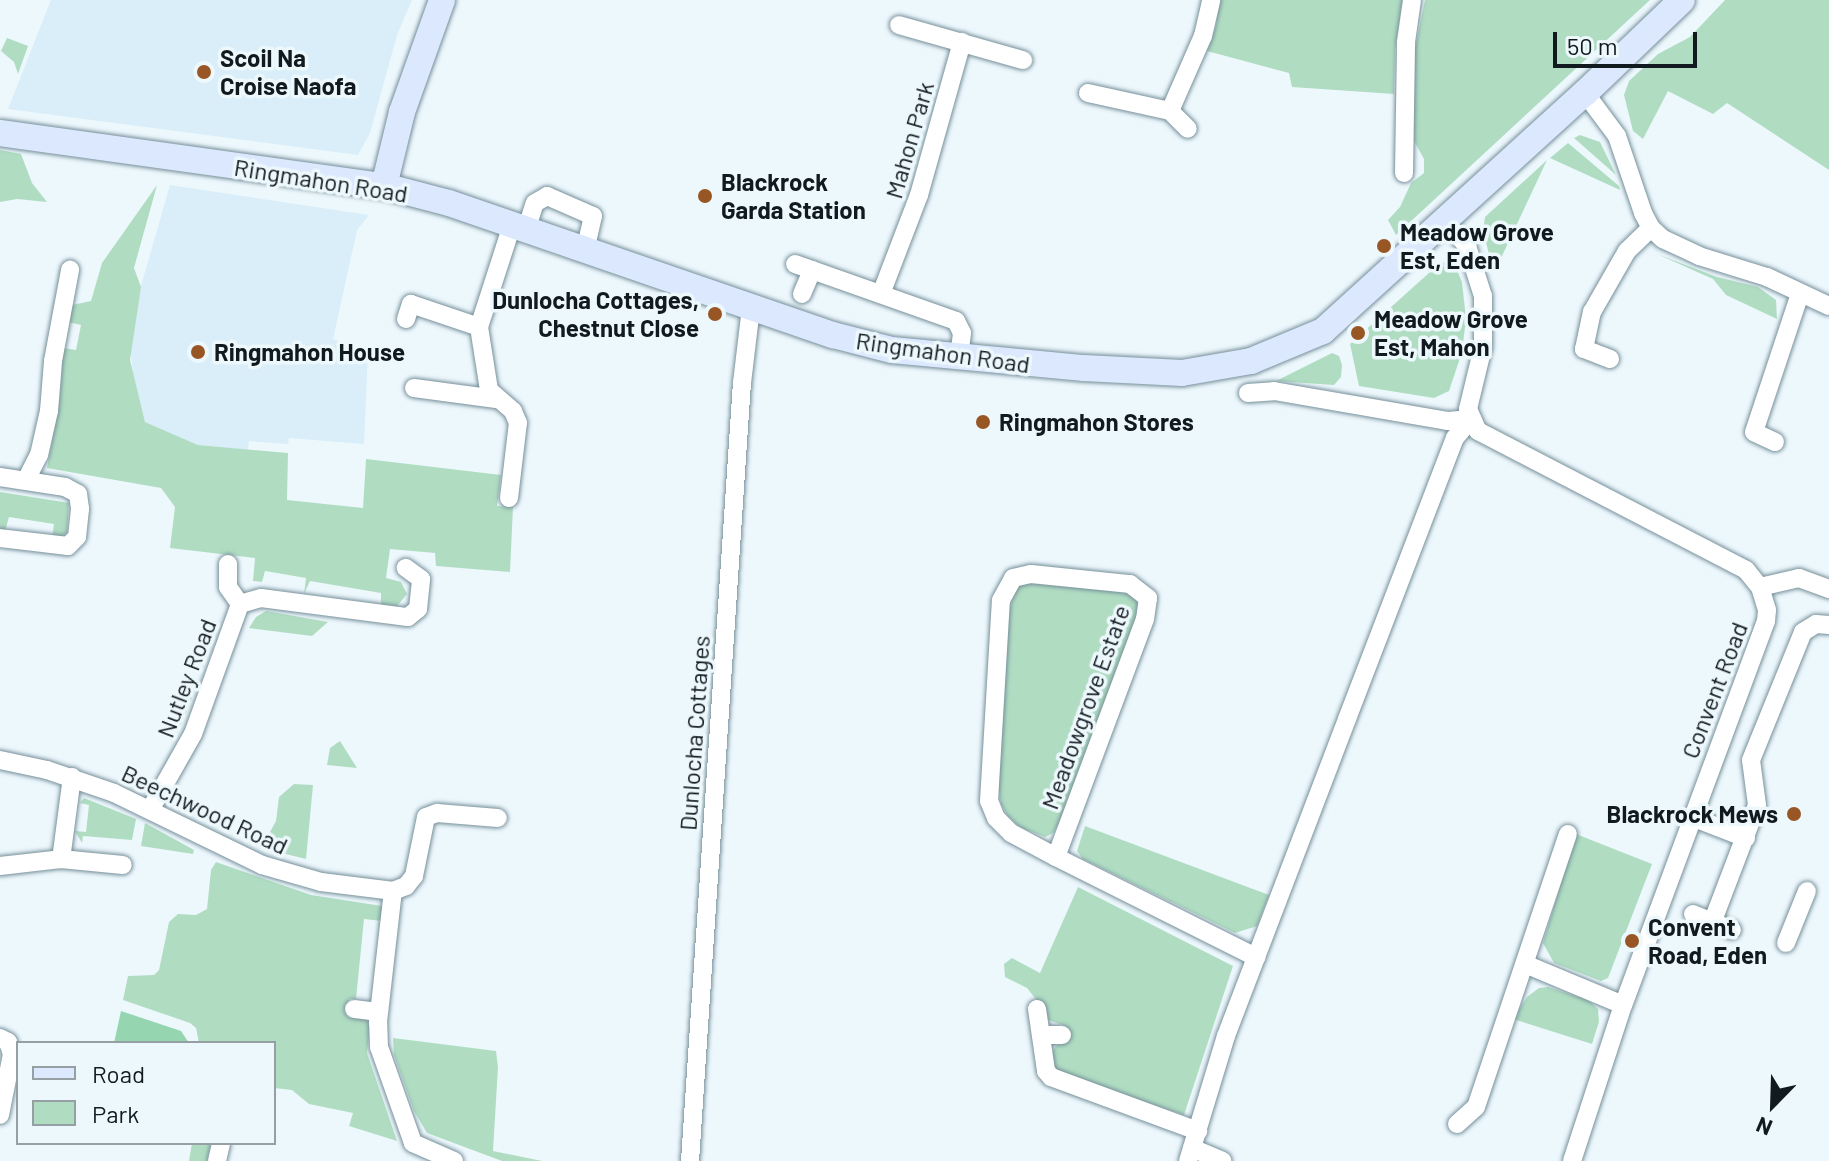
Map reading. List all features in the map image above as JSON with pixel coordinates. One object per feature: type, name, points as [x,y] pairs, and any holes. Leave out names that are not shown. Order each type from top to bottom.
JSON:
[{"type":"street","points":[[384,186],[399,121],[442,0]]},
{"type":"street","points":[[1170,111],[1203,36],[1211,0]]},
{"type":"street","points":[[1404,173],[1406,42],[1412,0]]},
{"type":"street","name":"Ringmahon Road","points":[[0,133],[384,186],[864,344],[959,358],[1182,373],[1251,361],[1323,331],[1585,93],[1682,0]]},
{"type":"street","points":[[899,25],[1023,60]]},
{"type":"street","name":"Mahon Park","points":[[881,294],[919,195],[962,42]]},
{"type":"street","points":[[1108,77],[1096,94],[1170,111],[1188,129]]},
{"type":"street","points":[[1585,93],[1617,136],[1651,228],[1679,248],[1760,274],[1829,306]]},
{"type":"street","points":[[509,498],[518,423],[513,411],[496,399],[486,381],[479,327],[519,228],[535,203],[547,196],[593,216],[585,250]]},
{"type":"street","points":[[1445,222],[1467,246],[1483,296],[1483,347],[1469,398],[1471,419],[1478,431],[1735,563],[1760,587],[1799,578],[1829,589]]},
{"type":"street","points":[[1610,359],[1584,349],[1592,312],[1627,251],[1651,228]]},
{"type":"street","points":[[802,294],[804,267],[956,321],[962,333],[959,358]]},
{"type":"street","points":[[26,480],[39,455],[49,411],[53,361],[70,270]]},
{"type":"street","points":[[1775,442],[1754,432],[1800,294]]},
{"type":"street","name":"Dunlocha Cottages","points":[[690,1161],[742,383],[751,308]]},
{"type":"street","points":[[408,311],[479,327]]},
{"type":"street","points":[[414,388],[496,399]]},
{"type":"street","points":[[1248,393],[1274,391],[1448,421],[1471,419]]},
{"type":"street","points":[[1193,1147],[1219,1058],[1256,957],[1453,442],[1471,419]]},
{"type":"street","points":[[0,477],[73,490],[80,500],[73,543],[63,548],[9,539]]},
{"type":"street","name":"Nutley Road","points":[[228,564],[228,587],[240,604]]},
{"type":"street","name":"Nutley Road","points":[[240,604],[261,598],[408,617],[418,609],[414,574]]},
{"type":"street","name":"Meadowgrove Estate","points":[[1056,857],[1145,619],[1148,598],[1130,584],[1020,575],[1006,585],[1001,600],[989,801],[996,818],[1011,833],[1056,857],[1256,957]]},
{"type":"street","name":"Convent Road","points":[[1572,1161],[1623,1005],[1766,621],[1760,587]]},
{"type":"street","name":"Nutley Road","points":[[150,810],[193,734],[240,604]]},
{"type":"street","points":[[1712,923],[1757,805],[1751,760],[1803,632],[1816,624],[1829,625]]},
{"type":"street","name":"Beechwood Road","points":[[0,760],[72,777],[150,810],[262,865],[321,882],[393,891]]},
{"type":"street","points":[[61,859],[72,777]]},
{"type":"street","points":[[454,1161],[426,1156],[410,1138],[379,1047],[378,1012],[393,891],[406,886],[414,876],[426,817],[437,813],[498,818]]},
{"type":"street","points":[[1692,817],[1746,838]]},
{"type":"street","points":[[1457,1124],[1476,1107],[1568,834]]},
{"type":"street","points":[[0,866],[61,859],[123,865]]},
{"type":"street","points":[[1786,943],[1807,891]]},
{"type":"street","points":[[1693,914],[1732,930]]},
{"type":"street","points":[[1525,964],[1623,1005]]},
{"type":"street","points":[[354,1009],[378,1012]]},
{"type":"street","points":[[1037,1009],[1046,1071],[1057,1081],[1222,1161]]},
{"type":"street","points":[[1041,1035],[1062,1035]]},
{"type":"street","points":[[0,1038],[8,1042],[12,1054],[0,1115]]},
{"type":"shaded area","name":"Scoil Na Croise Naofa","points":[[51,0],[412,0],[397,35],[370,133],[358,155],[8,109]]},
{"type":"shaded area","points":[[170,185],[369,215],[357,230],[333,339],[368,351],[364,444],[289,438],[288,444],[249,441],[248,450],[198,445],[145,422],[135,388],[130,349],[141,286]]},
{"type":"green space","points":[[1219,0],[1403,0],[1395,49],[1394,94],[1292,87],[1289,73],[1207,51],[1216,26]]},
{"type":"green space","points":[[1425,0],[1650,0],[1396,235],[1388,220],[1400,207],[1411,183],[1424,173],[1424,159],[1414,141],[1414,105],[1415,49]]},
{"type":"green space","points":[[1725,0],[1829,0],[1829,170],[1727,103],[1713,114],[1668,91],[1643,139],[1633,131],[1624,95],[1629,81],[1658,54],[1690,37]]},
{"type":"green space","points":[[7,38],[28,46],[18,74],[14,62],[1,51]]},
{"type":"green space","points":[[1580,135],[1600,142],[1616,175],[1574,138]]},
{"type":"green space","points":[[1568,143],[1619,186],[1620,190],[1550,158]]},
{"type":"green space","points":[[0,150],[21,154],[32,183],[47,202],[17,199],[0,202]]},
{"type":"green space","points":[[1547,160],[1494,273],[1483,231],[1485,217]]},
{"type":"green space","points":[[157,185],[134,268],[141,287],[130,360],[145,422],[198,445],[288,453],[287,500],[363,508],[366,459],[501,475],[497,506],[513,507],[510,572],[436,566],[435,553],[390,549],[386,578],[401,582],[407,594],[397,606],[381,605],[381,593],[310,581],[304,594],[306,578],[265,571],[262,582],[253,581],[255,558],[170,548],[175,507],[161,488],[47,468],[60,398],[63,348],[76,350],[81,325],[68,322],[72,305],[91,301],[102,263]]},
{"type":"green space","points":[[1657,254],[1717,277],[1758,287],[1776,300],[1777,319],[1726,295],[1713,279]]},
{"type":"green space","points":[[1449,262],[1456,268],[1462,282],[1466,319],[1462,352],[1449,391],[1434,398],[1359,386],[1350,344],[1440,263]]},
{"type":"green space","points":[[1332,353],[1339,356],[1342,365],[1341,377],[1334,385],[1276,381]]},
{"type":"green space","points":[[0,492],[69,503],[67,532],[60,538],[52,538],[54,524],[9,517],[5,531],[0,530]]},
{"type":"green space","points":[[1039,583],[1118,590],[1135,598],[1138,604],[1138,613],[1061,820],[1053,833],[1045,837],[1020,827],[1008,816],[1001,804],[998,783],[1008,612],[1018,585]]},
{"type":"green space","points":[[266,611],[328,622],[312,636],[249,628],[256,617]]},
{"type":"green space","points":[[183,680],[198,682],[181,725],[177,725]]},
{"type":"green space","points":[[340,741],[357,768],[327,765],[330,748]]},
{"type":"green space","points":[[294,784],[313,785],[306,859],[261,848],[276,821],[279,797]]},
{"type":"green space","points":[[84,798],[136,819],[132,840],[83,836],[82,843],[75,831],[86,832],[89,805],[80,803]]},
{"type":"green space","points":[[145,823],[194,850],[193,854],[141,846]]},
{"type":"green space","points":[[1085,826],[1269,895],[1257,926],[1235,933],[1083,859],[1077,851]]},
{"type":"green space","points":[[1576,834],[1652,864],[1608,978],[1601,981],[1554,963],[1543,943]]},
{"type":"green space","points":[[216,862],[311,895],[382,906],[382,921],[364,919],[356,999],[349,999],[348,1015],[365,1018],[370,1025],[367,1053],[397,1141],[349,1126],[353,1113],[309,1104],[292,1090],[276,1088],[276,1041],[199,1041],[196,1028],[190,1023],[123,1000],[128,976],[154,975],[159,970],[169,922],[178,914],[196,915],[207,909],[211,870]]},
{"type":"green space","points":[[1078,887],[1233,966],[1184,1115],[1062,1074],[1052,1064],[1051,1053],[1057,1045],[1066,1043],[1066,1026],[1048,1020],[1046,1006],[1042,1007],[1027,988],[1005,977],[1004,964],[1012,958],[1040,973]]},
{"type":"green space","points":[[1548,987],[1588,1000],[1598,1009],[1599,1022],[1592,1044],[1513,1019],[1527,997],[1539,988]]},
{"type":"green space","points":[[121,1011],[181,1031],[188,1041],[114,1041]]},
{"type":"green space","points":[[393,1038],[496,1051],[498,1067],[493,1151],[542,1161],[502,1161],[427,1133],[414,1111],[394,1055]]},
{"type":"green space","points":[[192,1145],[211,1145],[207,1161],[189,1161]]},
{"type":"place","name":"Scoil Na Croise Naofa","points":[[204,72]]},
{"type":"place","name":"Blackrock Garda Station","points":[[705,196]]},
{"type":"place","name":"Meadow Grove Est, Eden","points":[[1384,246]]},
{"type":"place","name":"Dunlocha Cottages, Chestnut Close","points":[[715,314]]},
{"type":"place","name":"Meadow Grove Est, Mahon","points":[[1358,333]]},
{"type":"place","name":"Ringmahon House","points":[[198,352]]},
{"type":"place","name":"Ringmahon Stores","points":[[983,422]]},
{"type":"place","name":"Blackrock Mews","points":[[1794,814]]},
{"type":"place","name":"Convent Road, Eden","points":[[1632,941]]}]
